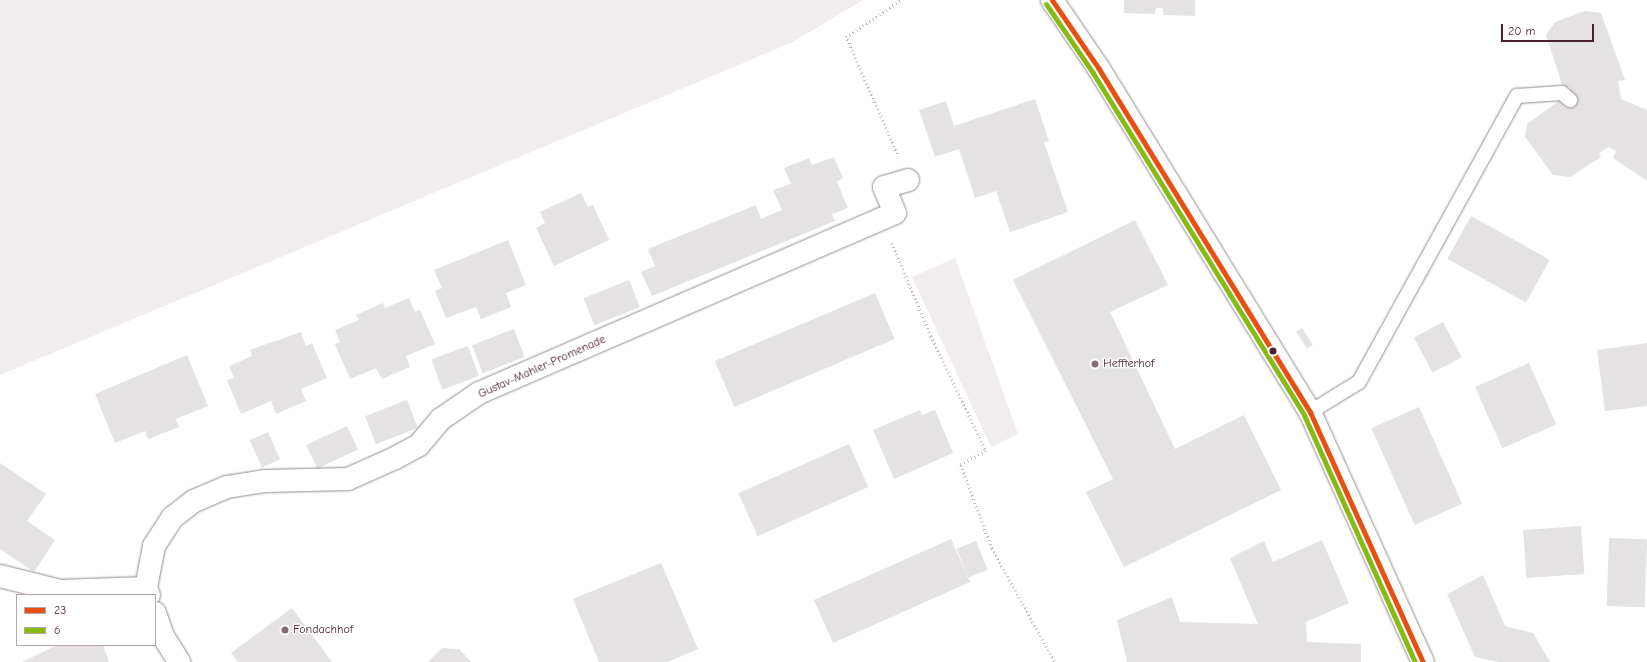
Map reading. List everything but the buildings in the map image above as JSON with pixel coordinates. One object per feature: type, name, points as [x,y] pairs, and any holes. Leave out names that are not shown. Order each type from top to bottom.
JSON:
[{"type":"street","points":[[1052,0],[1099,69],[1310,412],[1423,662]]},
{"type":"street","points":[[895,213],[884,187],[908,180]]},
{"type":"street","name":"Gustav-Mahler-Promenade","points":[[0,576],[60,591],[147,591],[154,546],[172,518],[194,501],[227,487],[266,481],[348,479],[419,445],[441,419],[479,394],[895,213]]},
{"type":"street","points":[[156,617],[163,636],[179,662]]},
{"type":"lane","points":[[1310,412],[1359,382],[1517,96],[1562,93],[1570,100]]},
{"type":"path","points":[[901,0],[846,37],[908,180]]},
{"type":"path","points":[[895,213],[891,241],[931,336],[986,451],[961,465],[992,548],[1055,662]]},
{"type":"shaded area","points":[[0,0],[863,0],[793,42],[0,375]]},
{"type":"shaded area","points":[[955,258],[1018,434],[991,447],[912,277]]},
{"type":"transit line","name":"23","points":[[1052,0],[1099,69],[1310,412],[1423,662]]},
{"type":"transit line","name":"6","points":[[1046,4],[1093,73],[1304,415],[1415,662]]},
{"type":"place","name":"Heffterhof","points":[[1095,364]]},
{"type":"place","name":"Fondachhof","points":[[285,630]]}]
